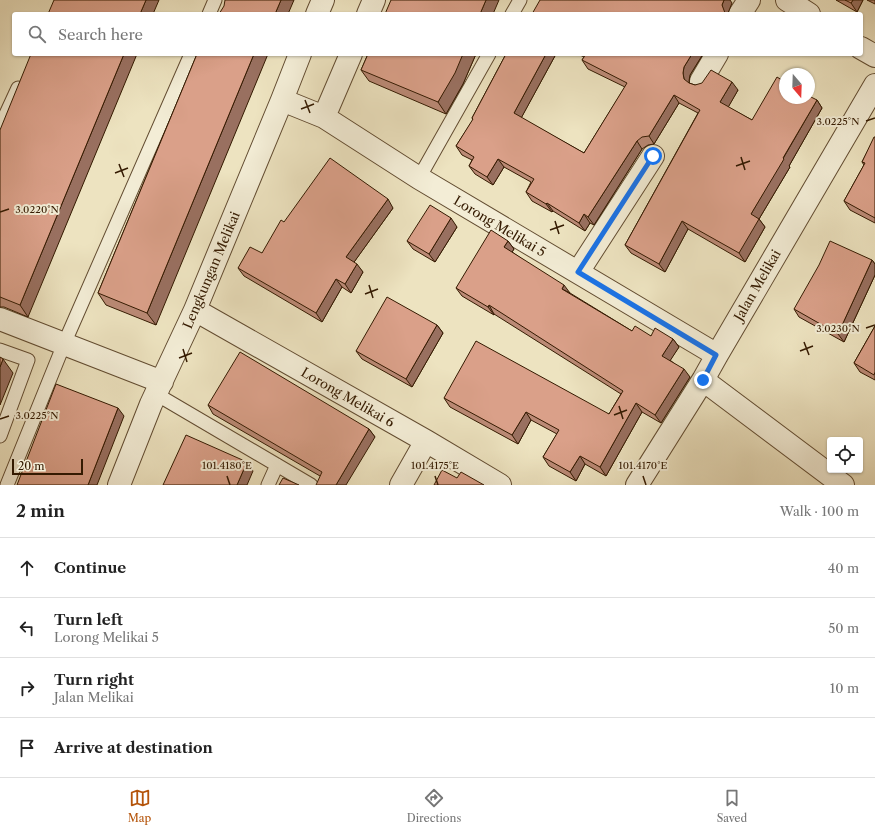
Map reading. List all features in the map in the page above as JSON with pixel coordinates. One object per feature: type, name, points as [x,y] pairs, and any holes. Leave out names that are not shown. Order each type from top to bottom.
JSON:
[{"type":"street","points":[[318,12],[323,0]]},
{"type":"street","points":[[369,12],[374,0]]},
{"type":"street","points":[[741,12],[749,0]]},
{"type":"street","points":[[787,0],[806,12]]},
{"type":"street","points":[[863,49],[875,56]]},
{"type":"street","name":"Lengkungan Melikai","points":[[119,485],[151,404],[195,310],[299,56]]},
{"type":"street","points":[[324,117],[350,56]]},
{"type":"street","points":[[701,81],[716,56]]},
{"type":"street","name":"Jalan Melikai","points":[[637,485],[703,380],[716,355],[875,84]]},
{"type":"street","name":"Lorong Melikai 5","points":[[282,100],[324,117],[419,178],[716,355]]},
{"type":"street","points":[[578,272],[653,156]]},
{"type":"street","name":"Lorong Melikai 6","points":[[195,310],[426,441],[500,485]]},
{"type":"street","points":[[0,319],[64,344],[159,388]]},
{"type":"street","points":[[703,380],[843,485]]},
{"type":"street","points":[[401,485],[426,441]]},
{"type":"lane","points":[[513,12],[520,0]]},
{"type":"lane","points":[[212,7],[221,12]]},
{"type":"lane","points":[[7,485],[64,344],[190,56]]},
{"type":"lane","points":[[419,178],[488,56]]},
{"type":"lane","points":[[0,127],[24,74]]},
{"type":"lane","points":[[0,350],[28,360],[0,436]]},
{"type":"lane","points":[[159,388],[311,485]]},
{"type":"lane","points":[[268,485],[278,465]]},
{"type":"building","points":[[54,0],[146,0],[141,12],[49,12]]},
{"type":"building","points":[[225,0],[281,0],[276,12],[220,12],[224,6]]},
{"type":"building","points":[[391,0],[486,0],[481,12],[386,12]]},
{"type":"building","points":[[540,0],[724,0],[722,5],[725,12],[533,12]]},
{"type":"building","points":[[845,0],[853,0],[851,3]]},
{"type":"building","points":[[30,56],[123,56],[20,305],[0,297],[0,130]]},
{"type":"building","points":[[196,56],[253,56],[147,313],[98,293]]},
{"type":"building","points":[[367,56],[462,56],[455,73],[438,102],[361,70]]},
{"type":"building","points":[[505,56],[545,56],[514,113],[584,153],[627,83],[582,60],[585,56],[691,56],[684,67],[684,79],[695,85],[702,83],[711,70],[732,82],[720,102],[752,120],[777,77],[779,78],[779,104],[815,104],[751,214],[759,219],[739,253],[682,221],[659,264],[625,245],[700,110],[674,95],[649,136],[642,137],[637,141],[588,217],[584,214],[579,223],[526,192],[534,179],[498,159],[487,177],[469,166],[474,157],[456,146],[473,119],[472,118]]},
{"type":"building","points":[[874,137],[875,218],[844,201],[865,163],[862,162]]},
{"type":"building","points":[[330,158],[388,199],[346,257],[357,264],[345,284],[336,279],[316,313],[238,268],[250,247],[262,253],[281,220],[284,222]]},
{"type":"building","points":[[430,205],[451,218],[429,254],[407,241]]},
{"type":"building","points":[[491,230],[508,241],[504,247],[564,285],[562,289],[632,331],[635,326],[651,336],[655,328],[673,339],[662,356],[684,369],[655,415],[636,403],[600,467],[580,456],[570,472],[543,457],[559,430],[526,412],[512,435],[444,398],[476,341],[609,414],[623,391],[489,305],[488,307],[456,288]]},
{"type":"building","points":[[830,241],[872,260],[838,334],[794,309],[819,265]]},
{"type":"building","points":[[387,297],[437,325],[406,379],[356,351]]},
{"type":"building","points":[[875,326],[875,372],[874,375],[854,363]]},
{"type":"building","points":[[240,352],[369,429],[336,485],[316,485],[322,472],[208,405]]},
{"type":"building","points":[[0,357],[3,359],[0,367]]},
{"type":"building","points":[[56,384],[118,408],[88,485],[17,485]]},
{"type":"building","points":[[186,435],[247,462],[237,485],[163,485]]},
{"type":"building","points":[[442,470],[457,478],[461,472],[484,485],[434,485]]},
{"type":"building","points":[[283,478],[299,485],[279,485]]},
{"type":"route","points":[[653,156],[578,272],[716,355],[703,380]]}]
